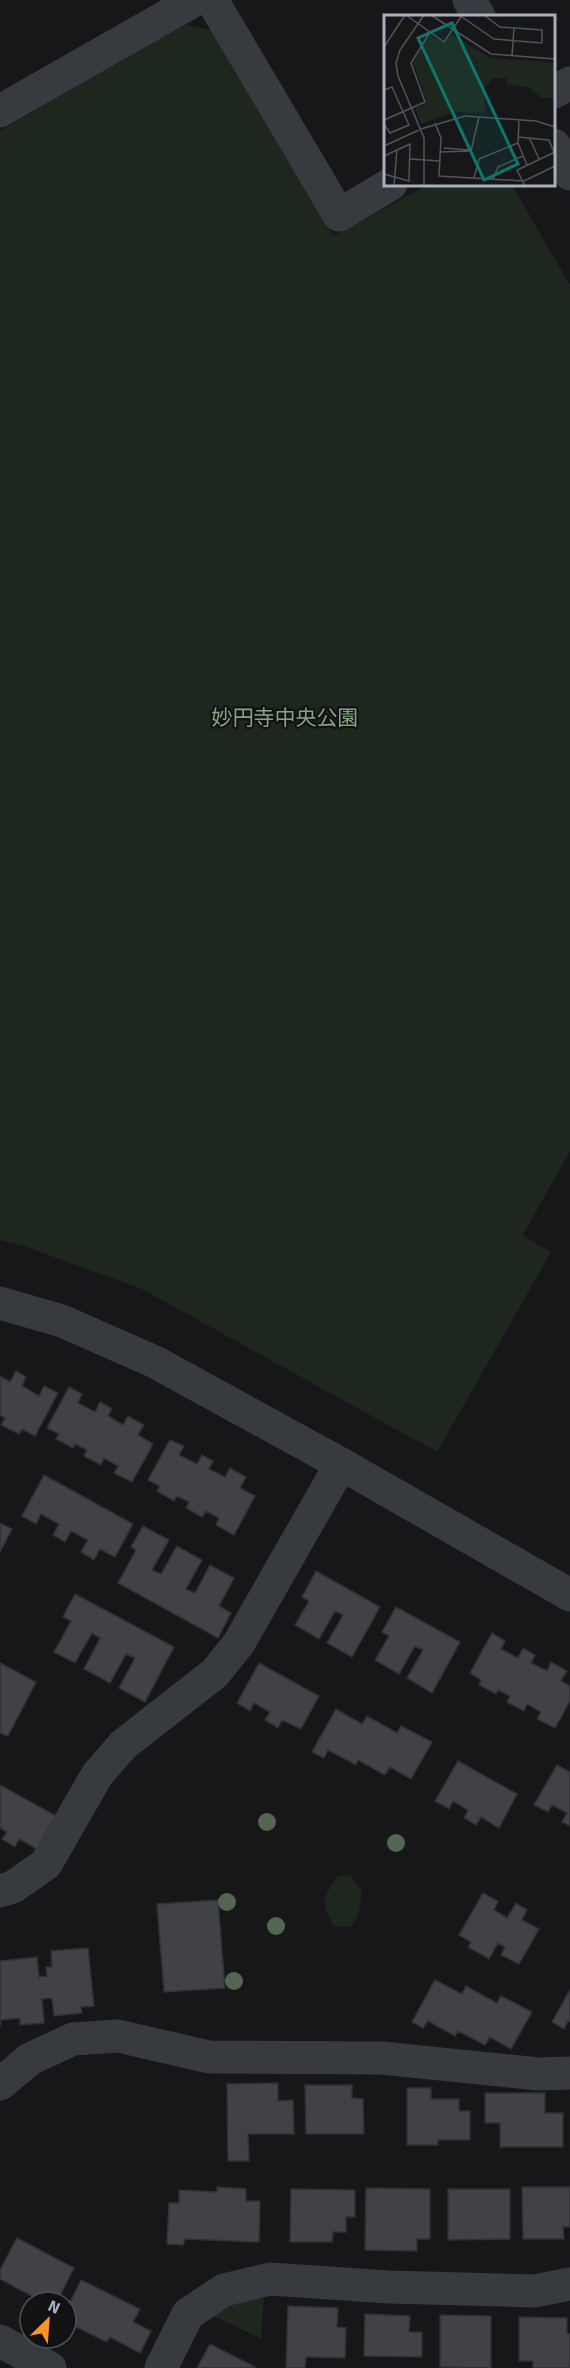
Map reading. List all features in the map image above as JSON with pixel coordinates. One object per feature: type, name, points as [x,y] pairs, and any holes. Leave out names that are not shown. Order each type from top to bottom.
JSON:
[{"type":"street","points":[[0,111],[195,0]]},
{"type":"street","points":[[212,0],[339,214],[388,186]]},
{"type":"street","points":[[469,0],[477,15]]},
{"type":"street","points":[[555,91],[570,82]]},
{"type":"street","points":[[555,147],[570,174]]},
{"type":"street","points":[[0,1303],[62,1321],[155,1362],[570,1595]]},
{"type":"street","points":[[0,1891],[13,1887],[46,1864],[97,1775],[117,1752],[215,1673],[239,1643],[340,1464]]},
{"type":"street","points":[[0,2084],[30,2060],[73,2039],[118,2036],[209,2057],[382,2058],[529,2073],[570,2073]]},
{"type":"street","points":[[161,2368],[188,2314],[224,2290],[270,2279],[389,2287],[535,2291],[570,2284]]},
{"type":"street","points":[[0,2341],[50,2368]]},
{"type":"green space","name":"妙円寺中央公園","points":[[184,24],[215,31],[333,236],[425,186],[513,186],[570,285],[570,1151],[523,1235],[551,1252],[437,1452],[142,1289],[21,1245],[0,1240],[0,131]]},
{"type":"green space","points":[[350,1875],[362,1891],[358,1916],[351,1926],[335,1927],[325,1907],[326,1896],[338,1876]]},
{"type":"green space","points":[[264,2295],[261,2339],[210,2314],[238,2300]]},
{"type":"building","points":[[16,1371],[26,1377],[22,1386],[39,1396],[44,1386],[58,1393],[35,1436],[22,1429],[19,1434],[1,1425],[5,1418],[0,1415],[0,1376],[10,1382]]},
{"type":"building","points":[[69,1387],[82,1394],[78,1403],[95,1412],[100,1402],[112,1409],[108,1416],[123,1425],[128,1416],[144,1425],[138,1435],[153,1444],[132,1482],[114,1473],[118,1466],[104,1458],[101,1465],[84,1456],[87,1450],[75,1444],[73,1448],[56,1439],[59,1434],[47,1428]]},
{"type":"building","points":[[170,1440],[184,1446],[179,1455],[197,1464],[202,1455],[213,1461],[209,1469],[225,1477],[230,1468],[246,1477],[240,1488],[255,1496],[234,1535],[216,1525],[219,1518],[206,1511],[202,1517],[186,1508],[189,1502],[177,1496],[174,1501],[157,1491],[160,1486],[148,1480]]},
{"type":"building","points":[[44,1475],[133,1524],[115,1557],[100,1549],[94,1560],[81,1552],[88,1540],[71,1531],[65,1542],[53,1535],[59,1524],[41,1514],[36,1524],[22,1516]]},
{"type":"building","points":[[0,1523],[12,1529],[0,1552]]},
{"type":"building","points":[[143,1526],[169,1540],[152,1570],[161,1574],[177,1546],[202,1560],[186,1589],[195,1593],[210,1565],[234,1578],[219,1606],[231,1613],[218,1638],[118,1583],[136,1550],[131,1547]]},
{"type":"building","points":[[316,1571],[380,1607],[352,1657],[327,1643],[343,1615],[335,1611],[319,1639],[295,1625],[309,1601],[302,1597]]},
{"type":"building","points":[[75,1594],[174,1647],[145,1702],[119,1688],[135,1658],[126,1654],[110,1683],[84,1669],[100,1638],[92,1633],[75,1663],[54,1652],[71,1621],[63,1617]]},
{"type":"building","points":[[396,1607],[460,1642],[432,1693],[407,1678],[423,1650],[415,1646],[399,1674],[375,1660],[389,1636],[382,1632]]},
{"type":"building","points":[[492,1633],[505,1641],[501,1649],[518,1658],[523,1648],[535,1655],[531,1663],[547,1671],[551,1662],[567,1671],[561,1681],[570,1686],[570,1701],[555,1728],[537,1719],[541,1712],[527,1704],[524,1711],[507,1702],[510,1696],[498,1690],[496,1694],[479,1685],[481,1680],[470,1673]]},
{"type":"building","points":[[0,1663],[36,1682],[8,1736],[0,1733]]},
{"type":"building","points":[[259,1663],[319,1696],[301,1729],[282,1720],[278,1728],[265,1720],[270,1712],[254,1703],[250,1711],[237,1703]]},
{"type":"building","points":[[336,1709],[362,1724],[367,1716],[397,1733],[401,1726],[432,1742],[411,1779],[390,1767],[385,1775],[358,1760],[356,1765],[328,1750],[324,1758],[312,1752]]},
{"type":"building","points":[[458,1761],[517,1794],[499,1828],[481,1817],[476,1825],[464,1818],[468,1810],[453,1801],[449,1809],[435,1801]]},
{"type":"building","points":[[557,1765],[570,1772],[570,1826],[562,1822],[567,1813],[552,1805],[548,1812],[534,1805]]},
{"type":"building","points":[[0,1785],[56,1816],[37,1849],[19,1839],[15,1847],[2,1839],[7,1832],[0,1828]]},
{"type":"building","points":[[483,1893],[498,1901],[494,1910],[507,1918],[516,1903],[527,1910],[522,1920],[539,1929],[519,1964],[501,1955],[505,1947],[498,1943],[489,1959],[468,1947],[471,1942],[459,1935]]},
{"type":"building","points":[[218,1900],[225,1988],[164,1992],[157,1904]]},
{"type":"building","points":[[88,1948],[94,2006],[81,2007],[82,2013],[54,2016],[52,1998],[42,1999],[44,2023],[20,2025],[20,2018],[1,2020],[0,2027],[0,1961],[37,1957],[39,1977],[47,1976],[46,1967],[52,1967],[51,1951]]},
{"type":"building","points":[[435,1980],[462,1994],[466,1986],[497,2003],[501,1996],[532,2012],[511,2049],[490,2037],[485,2045],[458,2031],[455,2036],[428,2021],[423,2028],[412,2022]]},
{"type":"building","points":[[570,1990],[570,2022],[568,2021],[564,2029],[552,2022]]},
{"type":"building","points":[[278,2083],[278,2101],[293,2100],[294,2134],[248,2134],[249,2161],[228,2161],[227,2084]]},
{"type":"building","points":[[305,2085],[352,2085],[352,2098],[363,2099],[364,2134],[306,2134]]},
{"type":"building","points":[[407,2088],[431,2088],[431,2099],[459,2099],[459,2111],[470,2111],[470,2140],[438,2140],[438,2145],[407,2145]]},
{"type":"building","points":[[485,2093],[545,2093],[545,2113],[563,2113],[563,2147],[500,2147],[500,2123],[485,2123]]},
{"type":"building","points":[[217,2187],[246,2189],[246,2201],[260,2201],[259,2242],[185,2239],[183,2245],[167,2244],[169,2203],[179,2203],[179,2190],[217,2192]]},
{"type":"building","points":[[522,2187],[570,2187],[570,2227],[563,2227],[564,2239],[523,2239]]},
{"type":"building","points":[[366,2188],[430,2189],[430,2239],[417,2239],[417,2251],[365,2250]]},
{"type":"building","points":[[291,2189],[355,2190],[355,2217],[346,2217],[346,2232],[333,2232],[332,2242],[290,2242]]},
{"type":"building","points":[[448,2189],[510,2189],[510,2239],[448,2240]]},
{"type":"building","points":[[17,2238],[74,2268],[63,2290],[21,2290],[0,2279],[0,2270]]},
{"type":"building","points":[[81,2280],[140,2309],[133,2322],[151,2331],[140,2353],[110,2337],[107,2342],[78,2328],[78,2290],[76,2290]]},
{"type":"building","points":[[288,2306],[338,2308],[337,2327],[346,2328],[345,2358],[306,2357],[305,2368],[286,2368]]},
{"type":"building","points":[[365,2314],[410,2316],[409,2332],[422,2332],[422,2357],[364,2356]]},
{"type":"building","points":[[440,2315],[491,2316],[491,2368],[440,2367]]},
{"type":"building","points":[[519,2317],[567,2318],[567,2334],[570,2334],[570,2368],[533,2368],[533,2361],[519,2361]]},
{"type":"building","points":[[210,2344],[255,2367],[255,2368],[197,2368]]}]
